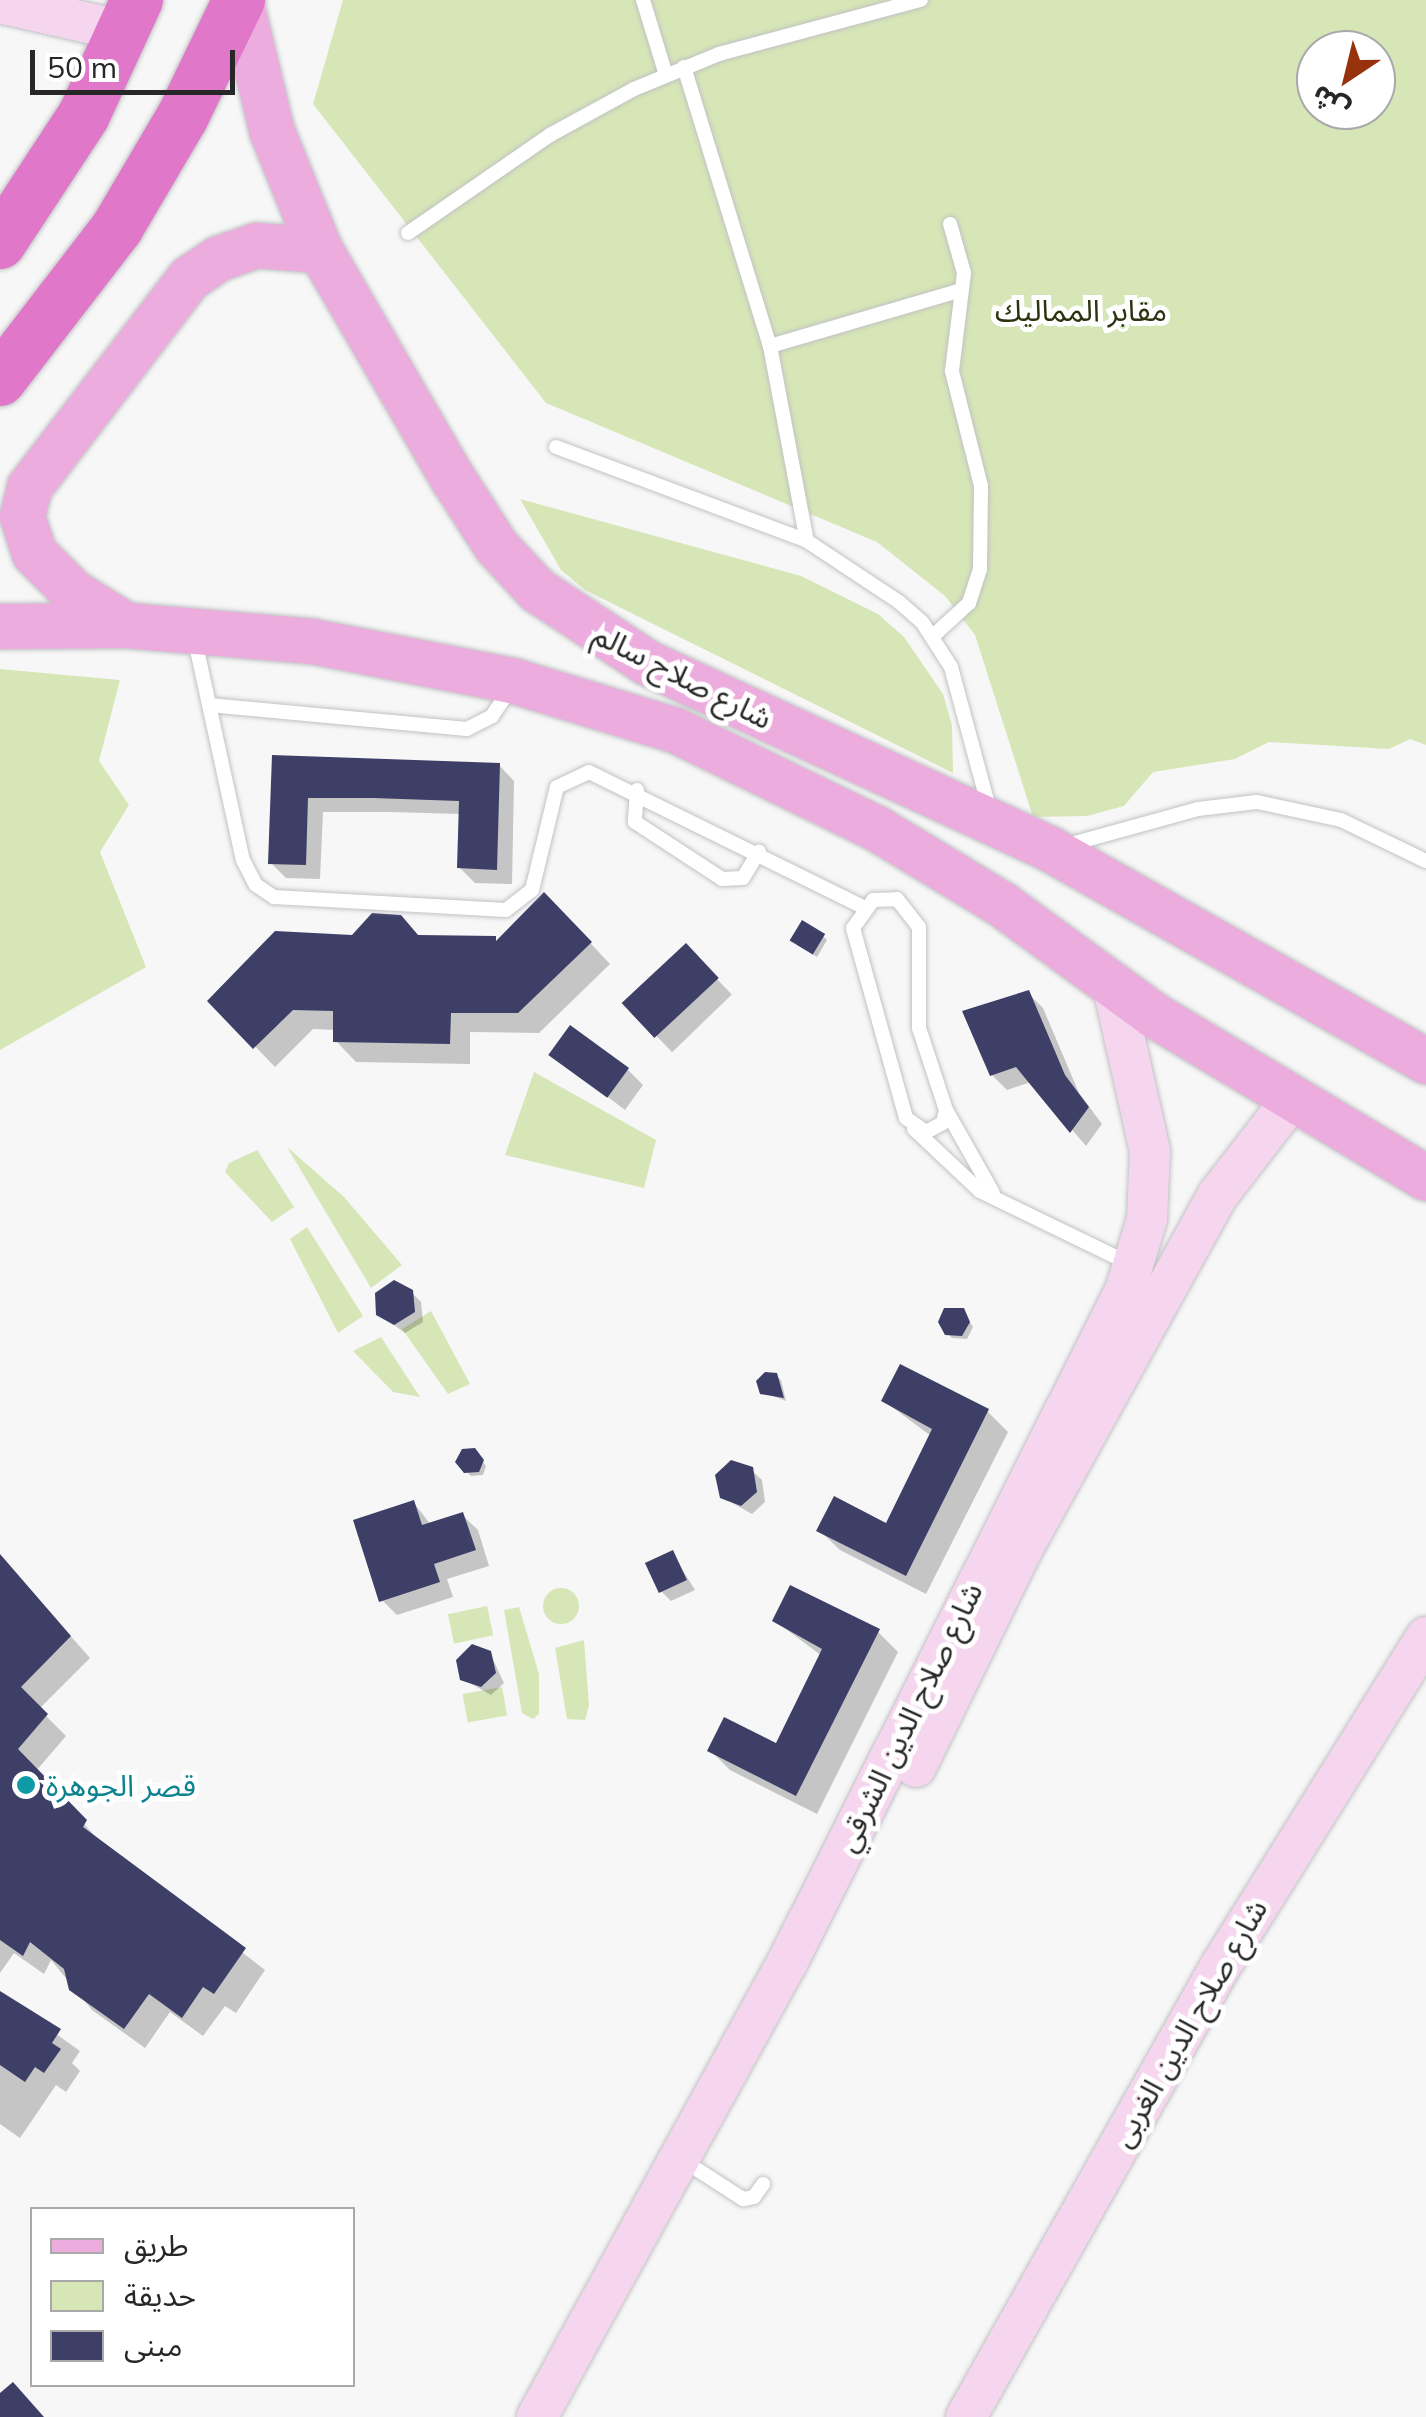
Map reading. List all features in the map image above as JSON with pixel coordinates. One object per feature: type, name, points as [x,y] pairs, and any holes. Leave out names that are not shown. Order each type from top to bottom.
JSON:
[{"type":"highway","points":[[0,380],[117,228],[240,0]]},
{"type":"highway","points":[[0,243],[84,114],[130,16]]},
{"type":"main road","name":"شارع صلاح سالم","points":[[240,0],[272,132],[320,250],[453,479],[496,546],[537,590],[583,626],[660,669],[1050,850],[1426,1061]]},
{"type":"main road","points":[[0,3],[130,16]]},
{"type":"main road","points":[[126,625],[72,592],[34,553],[22,516],[28,487],[189,278],[219,258],[256,246],[320,250]]},
{"type":"main road","name":"شارع صلاح سالم","points":[[0,626],[126,625],[312,640],[515,681],[675,730],[811,792],[1003,905],[1112,983],[1426,1178]]},
{"type":"main road","name":"شارع صلاح الدين الشرقي","points":[[537,2417],[788,1961],[1134,1265],[1147,1219],[1150,1152],[1112,983]]},
{"type":"main road","name":"شارع صلاح الدين الشرقي","points":[[564,2417],[920,1762],[1096,1414],[1218,1194],[1293,1098]]},
{"type":"main road","name":"شارع صلاح الدين الغربى","points":[[966,2417],[1220,1967],[1426,1637]]},
{"type":"lane","points":[[643,0],[666,75]]},
{"type":"lane","points":[[408,232],[550,135],[666,75],[921,0]]},
{"type":"lane","points":[[684,67],[770,346],[807,542]]},
{"type":"lane","points":[[933,636],[969,604],[980,569],[982,486],[952,371],[964,272],[950,224]]},
{"type":"lane","points":[[770,346],[961,290]]},
{"type":"lane","points":[[556,448],[807,542],[899,602],[933,636],[962,696],[993,822]]},
{"type":"lane","points":[[193,630],[248,874],[264,892],[286,900],[506,910],[532,890],[551,798],[566,778],[589,772],[637,790],[863,907]]},
{"type":"lane","points":[[209,705],[468,729],[492,716],[515,681]]},
{"type":"lane","points":[[637,790],[635,822],[722,878],[743,878],[758,851]]},
{"type":"lane","points":[[1050,850],[1198,809],[1257,802],[1340,820],[1426,861]]},
{"type":"lane","points":[[1000,1202],[946,1110],[920,1028],[915,915],[885,898],[863,907],[853,928],[914,1129],[944,1163],[1000,1202],[1134,1265]]},
{"type":"lane","points":[[914,1129],[932,1132],[946,1110]]},
{"type":"lane","points":[[698,2170],[742,2199],[754,2197],[763,2184]]},
{"type":"green space","name":"مقابر المماليك","points":[[343,0],[1426,0],[1426,745],[1410,739],[1389,749],[1269,742],[1235,759],[1153,772],[1124,806],[1087,816],[1033,817],[975,635],[945,596],[877,542],[546,403],[313,104]]},
{"type":"green space","points":[[520,499],[801,576],[878,614],[904,637],[943,694],[952,725],[953,773],[585,590],[561,570]]},
{"type":"green space","points":[[0,669],[120,680],[99,761],[129,805],[100,852],[146,967],[0,1050]]},
{"type":"green space","points":[[534,1072],[656,1140],[644,1188],[505,1155]]},
{"type":"green space","points":[[287,1147],[344,1197],[402,1265],[371,1288]]},
{"type":"green space","points":[[257,1150],[294,1207],[272,1222],[225,1172],[229,1163]]},
{"type":"green space","points":[[307,1227],[363,1316],[338,1333],[290,1239]]},
{"type":"green space","points":[[431,1311],[470,1384],[448,1394],[402,1329]]},
{"type":"green space","points":[[381,1337],[420,1397],[393,1392],[353,1351]]},
{"type":"green space","points":[[561,1588],[573,1594],[579,1606],[573,1618],[561,1624],[549,1618],[543,1606],[549,1594]]},
{"type":"green space","points":[[487,1606],[493,1635],[454,1644],[448,1614]]},
{"type":"green space","points":[[519,1607],[539,1674],[539,1714],[533,1719],[522,1713],[504,1610]]},
{"type":"green space","points":[[584,1640],[589,1706],[585,1720],[567,1719],[555,1648]]},
{"type":"green space","points":[[502,1687],[507,1716],[468,1723],[463,1694]]},
{"type":"building","points":[[272,755],[500,763],[497,870],[457,868],[459,801],[373,798],[308,798],[306,865],[268,864]]},
{"type":"building","points":[[544,892],[592,942],[518,1013],[451,1013],[450,1044],[333,1042],[333,1011],[293,1010],[253,1049],[207,1001],[275,931],[352,935],[372,913],[401,915],[418,935],[496,936],[496,941]]},
{"type":"building","points":[[802,920],[825,934],[813,954],[790,941]]},
{"type":"building","points":[[686,943],[719,978],[654,1038],[622,1003]]},
{"type":"building","points":[[1029,990],[1065,1075],[1089,1107],[1070,1133],[1016,1067],[990,1076],[962,1011]]},
{"type":"building","points":[[570,1025],[629,1068],[607,1098],[548,1055]]},
{"type":"building","points":[[394,1280],[413,1290],[415,1312],[394,1325],[376,1315],[375,1293]]},
{"type":"building","points":[[944,1308],[964,1308],[970,1322],[962,1336],[945,1335],[938,1322]]},
{"type":"building","points":[[900,1364],[989,1409],[906,1576],[816,1531],[834,1496],[886,1523],[932,1429],[881,1401]]},
{"type":"building","points":[[765,1372],[777,1373],[784,1398],[760,1394],[756,1381]]},
{"type":"building","points":[[475,1448],[484,1460],[479,1472],[464,1473],[455,1462],[462,1449]]},
{"type":"building","points":[[731,1460],[753,1467],[757,1492],[741,1506],[720,1498],[715,1475]]},
{"type":"building","points":[[414,1500],[422,1525],[463,1512],[476,1550],[434,1564],[440,1582],[379,1602],[353,1520]]},
{"type":"building","points":[[673,1550],[687,1580],[659,1593],[645,1563]]},
{"type":"building","name":"قصر الجوهرة","points":[[0,1554],[71,1636],[21,1687],[48,1714],[18,1749],[87,1820],[83,1827],[246,1948],[214,1994],[203,1987],[182,2018],[149,1994],[124,2029],[69,1990],[64,1969],[30,1942],[23,1956],[0,1940]]},
{"type":"building","points":[[790,1585],[880,1629],[796,1796],[707,1751],[724,1717],[776,1743],[822,1649],[772,1621]]},
{"type":"building","points":[[472,1644],[491,1651],[496,1673],[481,1687],[460,1680],[456,1660]]},
{"type":"building","points":[[0,1991],[61,2029],[52,2043],[61,2049],[44,2073],[35,2067],[25,2082],[0,2065]]},
{"type":"building","points":[[13,2382],[44,2417],[0,2417],[0,2393]]},
{"type":"place","name":"قصر الجوهرة","points":[[26,1785]]}]
